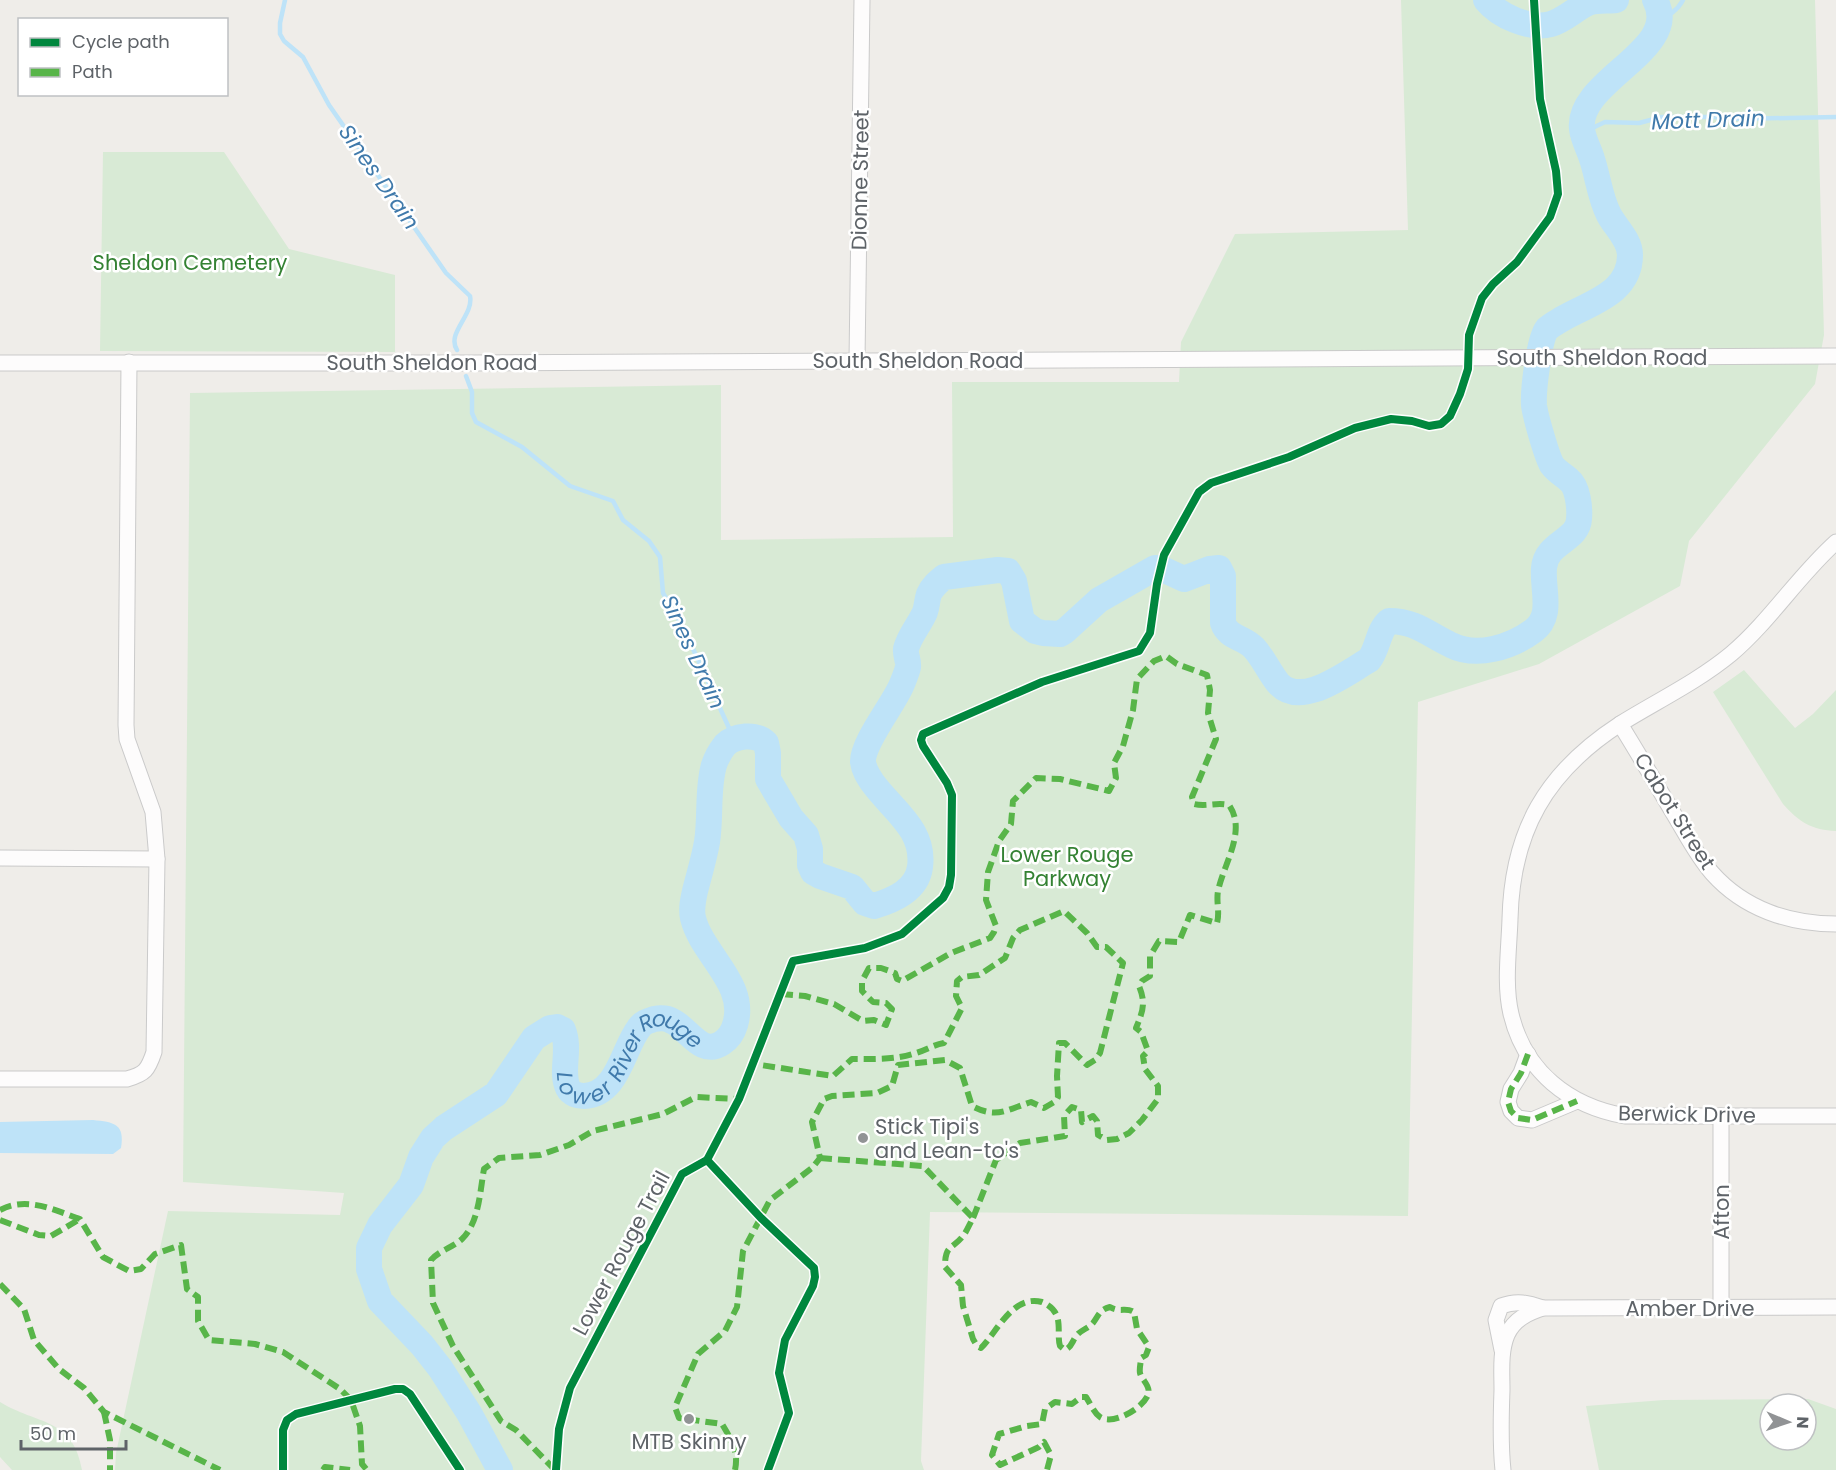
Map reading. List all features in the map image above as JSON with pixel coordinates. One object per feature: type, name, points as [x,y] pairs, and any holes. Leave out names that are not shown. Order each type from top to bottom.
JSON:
[{"type":"street","name":"Dionne Street","points":[[857,360],[862,0]]},
{"type":"street","name":"South Sheldon Road","points":[[0,363],[473,363],[1836,356]]},
{"type":"street","points":[[0,1079],[127,1079],[138,1076],[148,1068],[154,1052],[157,859],[153,812],[127,739],[126,725],[129,362]]},
{"type":"street","name":"Berwick Drive","points":[[1836,542],[1732,653],[1702,675],[1594,742],[1576,758],[1542,799],[1531,819],[1514,867],[1510,896],[1509,998],[1514,1025],[1528,1054],[1547,1079],[1577,1101],[1607,1112],[1625,1116],[1836,1116]]},
{"type":"street","name":"Cabot Street","points":[[1620,724],[1697,853],[1732,891],[1772,914],[1797,921],[1836,924]]},
{"type":"street","points":[[0,858],[157,859]]},
{"type":"street","points":[[1528,1054],[1521,1073],[1511,1089],[1508,1102],[1511,1111],[1518,1118],[1532,1120],[1577,1101]]},
{"type":"street","name":"Afton","points":[[1721,1116],[1721,1308]]},
{"type":"street","name":"Amber Drive","points":[[1502,1350],[1496,1320],[1501,1306],[1513,1302],[1528,1303],[1543,1308]]},
{"type":"street","name":"Amber Drive","points":[[1502,1350],[1508,1333],[1518,1320],[1530,1312],[1543,1308],[1836,1307]]},
{"type":"street","points":[[1502,1350],[1503,1470]]},
{"type":"green space","name":"Lower Rouge Parkway","points":[[1401,0],[1815,0],[1824,335],[1815,384],[1689,541],[1680,586],[1539,664],[1418,702],[1408,1216],[930,1212],[921,1461],[924,1470],[115,1470],[116,1453],[168,1211],[340,1215],[344,1193],[183,1182],[190,393],[721,385],[721,540],[953,537],[952,382],[1179,382],[1181,342],[1235,234],[1408,230]]},
{"type":"green space","name":"Sheldon Cemetery","points":[[103,152],[224,152],[289,249],[395,275],[395,352],[100,351]]},
{"type":"green space","points":[[1744,670],[1795,728],[1813,714],[1836,690],[1836,831],[1806,824],[1783,804],[1713,692]]},
{"type":"green space","points":[[1758,1399],[1758,1452],[1818,1452],[1818,1403],[1836,1409],[1836,1470],[1599,1470],[1586,1406],[1664,1400]]},
{"type":"green space","points":[[0,1402],[62,1431],[71,1440],[82,1470],[12,1470],[0,1457]]},
{"type":"water","points":[[93,1120],[112,1123],[119,1129],[122,1140],[121,1148],[113,1154],[0,1153],[0,1122]]},
{"type":"waterway","name":"Sines Drain","points":[[285,0],[280,23],[280,34],[284,41],[303,57],[329,105],[446,273],[470,296],[468,310],[455,337],[457,350]]},
{"type":"waterway","name":"Lower River Rouge","points":[[1486,0],[1507,16],[1534,25],[1551,24],[1561,20],[1591,2],[1616,0]]},
{"type":"waterway","name":"Lower River Rouge","points":[[500,1470],[469,1413],[440,1368],[422,1345],[380,1301],[369,1269],[369,1248],[380,1225],[411,1185],[421,1157],[433,1138],[444,1128],[496,1094],[534,1038],[550,1028],[557,1027],[563,1030],[566,1045],[565,1075],[568,1088],[571,1092],[584,1096],[595,1094],[605,1088],[618,1069],[633,1037],[640,1026],[647,1021],[659,1018],[670,1020],[695,1040],[708,1046],[722,1043],[730,1035],[735,1025],[737,1010],[735,996],[730,983],[698,932],[692,911],[707,842],[712,774],[716,760],[725,745],[740,737],[757,738],[766,743],[768,779],[791,818],[806,835],[813,872],[852,887],[865,903],[874,906],[897,897],[909,888],[918,875],[920,854],[912,831],[872,782],[864,768],[864,754],[902,684],[908,667],[906,649],[925,612],[929,594],[944,577],[998,570],[1008,571],[1014,581],[1022,621],[1035,631],[1060,634],[1099,600],[1155,568],[1184,579],[1219,568],[1223,576],[1223,623],[1225,628],[1254,648],[1278,683],[1288,690],[1299,692],[1311,691],[1324,686],[1369,660],[1382,629],[1389,621],[1407,623],[1451,645],[1472,651],[1494,649],[1515,642],[1539,625],[1546,602],[1544,576],[1546,559],[1550,552],[1573,532],[1579,519],[1578,498],[1572,483],[1552,465],[1544,445],[1534,405],[1539,354],[1547,329],[1606,296],[1616,288],[1628,268],[1630,255],[1628,244],[1606,208],[1582,129],[1585,111],[1595,95],[1643,50],[1655,34],[1660,18],[1655,0]]},
{"type":"waterway","points":[[1658,22],[1676,10],[1683,0]]},
{"type":"waterway","name":"Mott Drain","points":[[1582,133],[1605,122],[1639,123],[1662,117],[1733,119],[1836,117]]},
{"type":"waterway","name":"Sines Drain","points":[[466,376],[472,392],[472,413],[476,422],[522,447],[570,486],[613,501],[623,520],[649,541],[660,557],[663,593],[684,629],[734,739]]},
{"type":"marked path","points":[[781,994],[805,996],[834,1004],[863,1021],[874,1020],[886,1025],[892,1009],[886,1003],[873,1002],[862,991],[862,981],[869,968],[881,968],[895,973],[897,979],[902,981],[951,953],[990,938],[994,932],[996,926],[986,900],[988,872],[999,841],[1011,824],[1013,801],[1036,778],[1060,779],[1109,791],[1116,778],[1114,763],[1123,746],[1133,710],[1137,679],[1154,661],[1166,656],[1177,664],[1207,675],[1210,690],[1208,713],[1216,739],[1192,797],[1194,804],[1229,805],[1236,825],[1235,836],[1218,891],[1217,923],[1190,915],[1179,942],[1159,941],[1150,956],[1150,976],[1139,986],[1143,1007],[1136,1028],[1141,1032],[1148,1051],[1143,1056],[1145,1069],[1158,1086],[1158,1099],[1129,1133],[1117,1139],[1107,1140],[1098,1135],[1097,1121],[1093,1116],[1082,1122],[1081,1110],[1072,1107],[1064,1116],[1065,1136],[1020,1143],[996,1160],[973,1218]]},
{"type":"marked path","points":[[735,1470],[735,1451],[722,1424],[679,1418],[675,1407],[698,1354],[725,1331],[737,1307],[743,1251],[770,1200],[812,1168],[820,1158],[812,1122],[824,1099],[832,1096],[877,1093],[892,1086],[898,1065],[945,1060],[960,1068],[972,1106],[995,1113],[1031,1102],[1044,1108],[1056,1101],[1058,1097],[1059,1043],[1065,1043],[1087,1065],[1100,1053],[1123,963],[1106,947],[1097,947],[1087,933],[1064,911],[1020,930],[1013,938],[1005,958],[979,975],[962,977],[957,981],[956,996],[962,1008],[944,1043],[901,1057],[852,1059],[833,1076],[754,1064]]},
{"type":"marked path","points":[[1528,1054],[1521,1073],[1511,1089],[1508,1102],[1511,1111],[1518,1118],[1532,1120],[1577,1101]]},
{"type":"marked path","points":[[555,1470],[516,1430],[501,1421],[453,1346],[433,1303],[431,1260],[462,1239],[468,1232],[478,1206],[484,1169],[499,1158],[540,1155],[569,1145],[593,1131],[663,1114],[696,1097],[739,1099]]},
{"type":"marked path","points":[[820,1158],[923,1166],[973,1218],[963,1236],[946,1254],[945,1267],[961,1285],[963,1306],[973,1339],[981,1348],[1014,1309],[1032,1301],[1042,1302],[1055,1312],[1060,1346],[1065,1350],[1071,1346],[1077,1335],[1091,1325],[1104,1310],[1110,1307],[1134,1312],[1137,1329],[1149,1347],[1146,1355],[1141,1358],[1140,1370],[1149,1392],[1140,1405],[1120,1417],[1106,1419],[1096,1413],[1086,1397],[1081,1397],[1072,1404],[1055,1402],[1045,1409],[1042,1424],[999,1434],[992,1455],[1000,1465],[1039,1447],[1044,1442],[1051,1455],[1047,1470]]},
{"type":"marked path","points":[[0,1210],[10,1206],[30,1204],[80,1219],[103,1257],[129,1271],[141,1269],[155,1254],[181,1245],[187,1289],[198,1297],[198,1321],[209,1340],[255,1344],[283,1352],[340,1389],[351,1400],[360,1426],[362,1464],[367,1470]]},
{"type":"marked path","points":[[0,1220],[39,1235],[51,1236],[80,1219]]},
{"type":"marked path","points":[[0,1284],[24,1309],[34,1340],[59,1369],[84,1388],[104,1412],[220,1470]]},
{"type":"marked path","points":[[104,1412],[110,1440],[110,1470]]},
{"type":"marked path","points":[[323,1470],[325,1467],[350,1470]]},
{"type":"cycle path","name":"Lower Rouge Trail","points":[[556,1470],[559,1429],[570,1388],[682,1174],[707,1160],[739,1099],[793,961],[865,948],[902,934],[943,898],[949,887],[952,795],[947,783],[923,746],[921,740],[923,734],[1042,682],[1139,651],[1150,633],[1164,555],[1199,492],[1211,483],[1289,457],[1355,428],[1391,419],[1412,421],[1429,426],[1441,424],[1450,416],[1468,369],[1469,335],[1482,298],[1493,284],[1517,262],[1550,217],[1558,194],[1556,171],[1540,99],[1534,0]]},
{"type":"cycle path","points":[[707,1160],[761,1218],[814,1268],[813,1286],[785,1340],[779,1373],[789,1413],[768,1470]]},
{"type":"cycle path","points":[[283,1470],[283,1430],[287,1420],[296,1414],[395,1389],[403,1389],[410,1394],[460,1470]]},
{"type":"place","name":"Stick Tipi's and Lean-to's","points":[[863,1138]]},
{"type":"place","name":"MTB Skinny","points":[[689,1419]]}]
